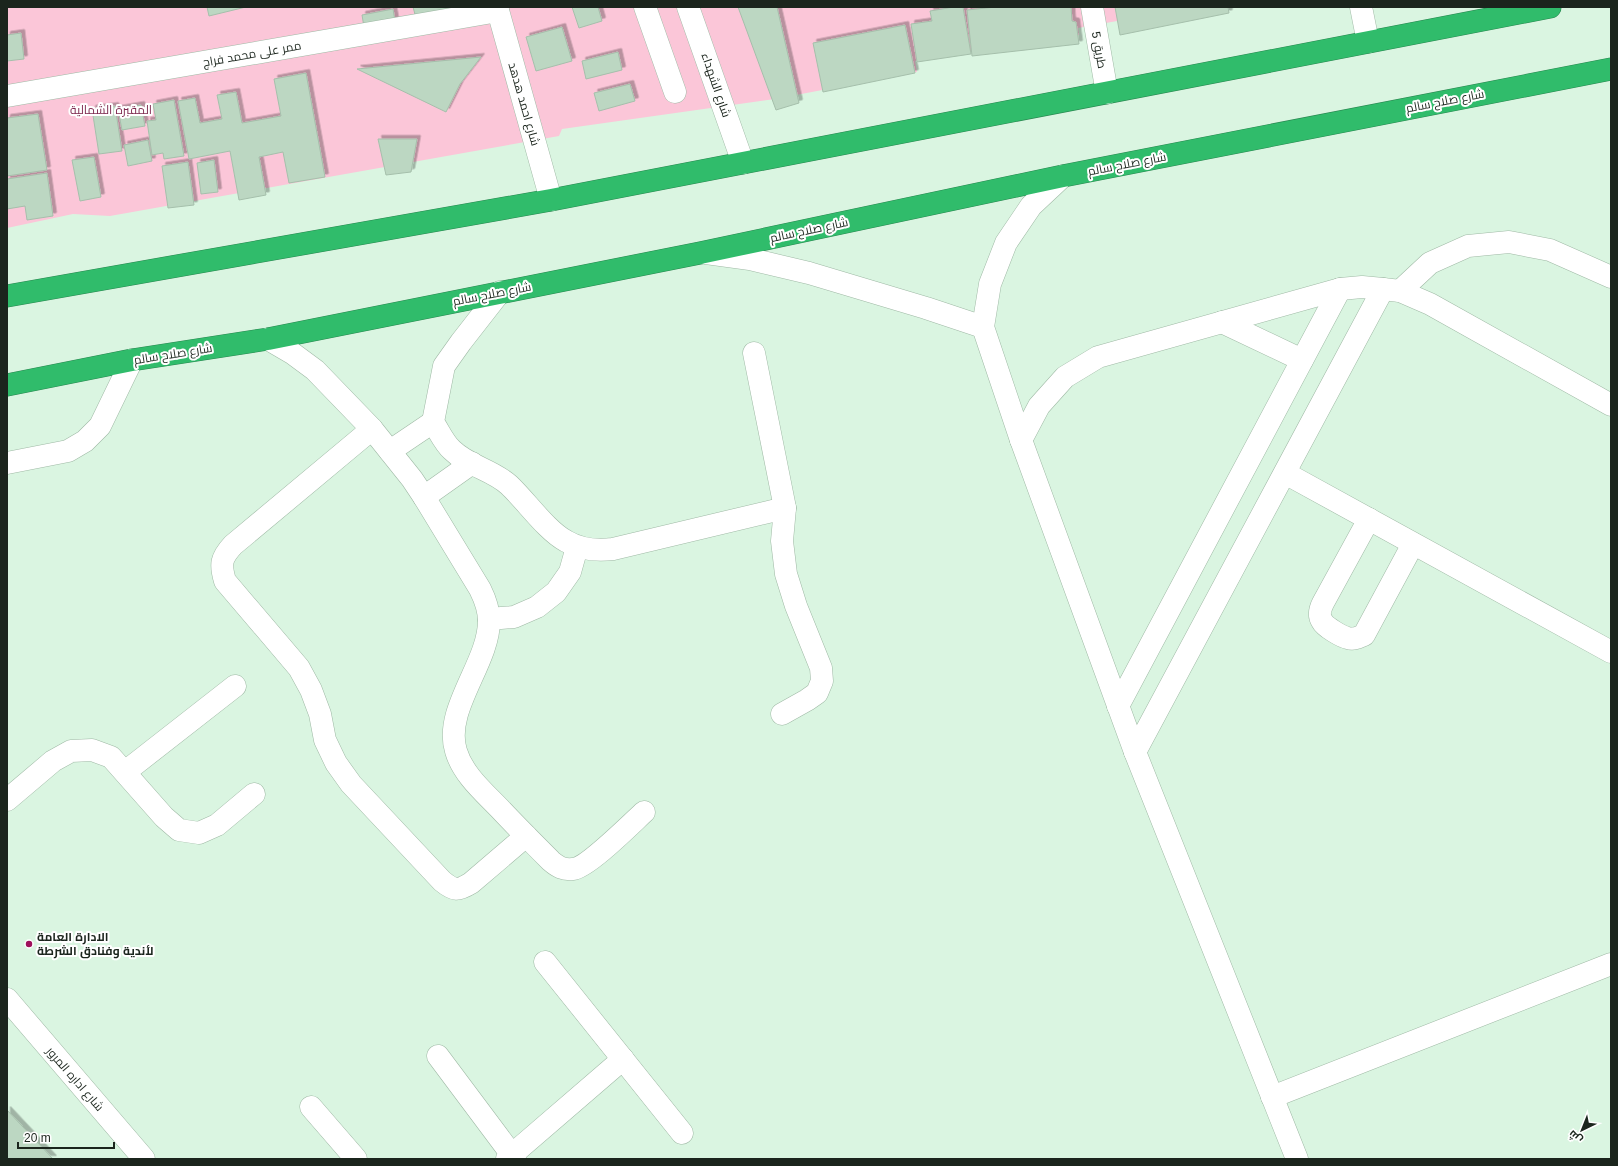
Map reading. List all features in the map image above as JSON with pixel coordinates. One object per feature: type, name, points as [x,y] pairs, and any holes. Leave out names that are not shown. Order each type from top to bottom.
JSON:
[{"type":"highway","points":[[7,296],[551,200],[1550,7]]},
{"type":"highway","name":"شارع صلاح سالم","points":[[7,385],[132,360],[268,339],[700,253],[1063,176],[1611,69]]},
{"type":"street","points":[[645,7],[675,92]]},
{"type":"street","name":"شارع الشهداء","points":[[688,7],[743,163]]},
{"type":"street","name":"طريق 5","points":[[1092,7],[1107,93]]},
{"type":"street","points":[[1361,7],[1368,42]]},
{"type":"street","name":"ممر على محمد فراج","points":[[7,96],[497,9]]},
{"type":"street","name":"شارع احمد هدهد","points":[[497,9],[551,200]]},
{"type":"street","points":[[1063,176],[1031,206],[1006,243],[990,284],[983,327],[1020,440],[1135,752],[1297,1159]]},
{"type":"street","points":[[1135,752],[1285,473],[1392,290],[1430,263],[1468,246],[1509,242],[1550,250],[1611,277]]},
{"type":"street","points":[[700,253],[750,258],[809,273],[926,308],[983,327]]},
{"type":"street","points":[[1020,440],[1039,406],[1060,383],[1066,377],[1098,357],[1340,289],[1362,287],[1392,290],[1430,304],[1611,405]]},
{"type":"street","points":[[1118,706],[1340,289]]},
{"type":"street","points":[[500,292],[444,366],[433,422],[451,450],[508,484],[564,541],[577,547],[595,551],[785,508]]},
{"type":"street","points":[[1222,322],[1302,360]]},
{"type":"street","points":[[268,339],[292,353],[315,370],[372,429],[424,497],[480,589],[487,604],[489,619],[488,635],[460,706],[454,728],[455,750],[465,771],[526,836],[561,869],[575,869],[587,862],[644,812]]},
{"type":"street","points":[[754,354],[785,508],[782,541],[786,574],[796,606],[821,668],[822,681],[817,693],[782,714]]},
{"type":"street","points":[[7,464],[68,451],[85,441],[100,426],[132,360]]},
{"type":"street","points":[[390,451],[433,422]]},
{"type":"street","points":[[372,429],[233,545],[224,555],[221,568],[225,581],[299,668],[311,690],[320,714],[325,740],[336,763],[351,784],[446,884],[451,888],[462,889],[526,836]]},
{"type":"street","points":[[424,497],[472,463]]},
{"type":"street","points":[[1285,473],[1611,652]]},
{"type":"street","points":[[1369,519],[1323,603],[1320,612],[1321,621],[1327,626],[1349,638],[1356,638],[1364,635],[1413,544]]},
{"type":"street","points":[[489,619],[514,617],[537,607],[556,592],[570,572],[577,547]]},
{"type":"street","points":[[125,772],[235,686]]},
{"type":"street","points":[[7,800],[53,761],[71,751],[92,750],[111,757],[164,817],[179,830],[199,833],[217,825],[254,794]]},
{"type":"street","points":[[545,962],[682,1133]]},
{"type":"street","points":[[1272,1097],[1611,964]]},
{"type":"street","name":"شارع اداره المرور","points":[[7,999],[144,1159]]},
{"type":"street","points":[[438,1056],[511,1158],[623,1059]]},
{"type":"street","points":[[311,1107],[356,1159]]},
{"type":"green space","name":"المقبرة الشمالية","points":[[7,7],[1195,7],[1078,28],[1079,35],[915,61],[917,72],[775,99],[562,129],[559,136],[110,216],[73,214],[7,228]]},
{"type":"building","points":[[207,7],[246,7],[209,16]]},
{"type":"building","points":[[413,7],[478,7],[419,29]]},
{"type":"building","points":[[572,7],[598,7],[602,21],[579,28]]},
{"type":"building","points":[[738,7],[777,7],[799,103],[776,110]]},
{"type":"building","points":[[963,7],[971,54],[917,62],[911,24],[932,21],[930,11]]},
{"type":"building","points":[[996,7],[1071,7],[1072,21],[1076,22],[1079,44],[972,56],[967,10]]},
{"type":"building","points":[[1115,7],[1228,7],[1229,13],[1120,35]]},
{"type":"building","points":[[393,9],[396,27],[365,33],[362,15]]},
{"type":"building","points":[[905,25],[915,73],[823,92],[813,43]]},
{"type":"building","points":[[562,27],[572,61],[536,71],[526,37]]},
{"type":"building","points":[[21,33],[24,59],[7,61],[7,35]]},
{"type":"building","points":[[618,52],[622,70],[586,79],[582,61]]},
{"type":"building","points":[[481,57],[460,84],[446,112],[357,69]]},
{"type":"building","points":[[306,73],[325,177],[289,183],[283,152],[259,157],[266,195],[239,200],[230,151],[189,159],[178,101],[195,98],[200,123],[222,119],[217,95],[236,92],[242,123],[281,116],[274,79]]},
{"type":"building","points":[[630,84],[635,101],[599,111],[594,93]]},
{"type":"building","points":[[174,100],[184,156],[164,159],[163,153],[152,155],[147,121],[156,120],[153,104]]},
{"type":"building","points":[[141,105],[145,126],[122,130],[118,109]]},
{"type":"building","points":[[115,106],[122,151],[99,154],[92,109]]},
{"type":"building","points":[[38,114],[47,170],[7,176],[7,118]]},
{"type":"building","points":[[378,139],[417,139],[411,172],[386,175]]},
{"type":"building","points":[[148,140],[152,161],[128,166],[124,145]]},
{"type":"building","points":[[94,157],[101,197],[80,201],[72,160]]},
{"type":"building","points":[[214,160],[218,192],[201,194],[197,163]]},
{"type":"building","points":[[188,162],[194,205],[168,208],[162,166]]},
{"type":"building","points":[[47,173],[53,216],[27,220],[25,206],[7,209],[7,179]]},
{"type":"building","points":[[7,1110],[53,1159],[7,1159]]},
{"type":"place","name":"الادارة العامة لأندية وفنادق الشرطة","points":[[29,944]]}]
